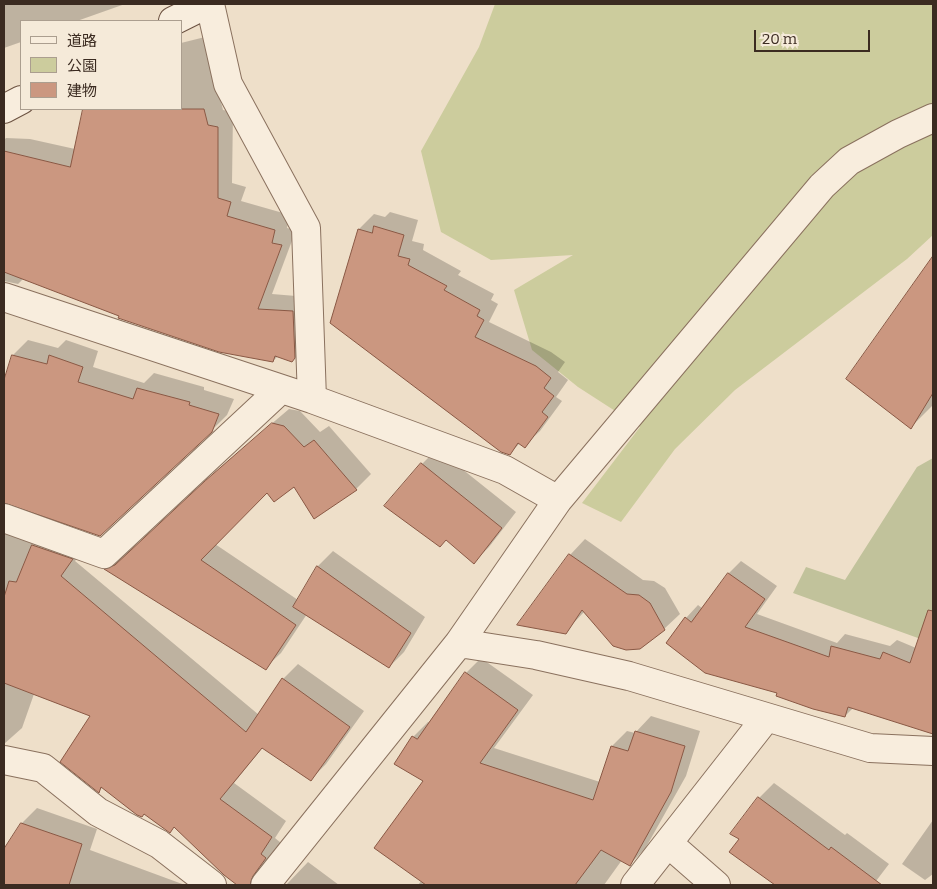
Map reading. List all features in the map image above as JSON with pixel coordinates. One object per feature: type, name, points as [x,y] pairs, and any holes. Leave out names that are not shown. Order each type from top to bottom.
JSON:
[{"type":"street","points":[[175,20],[209,4],[228,84],[306,228],[312,399]]},
{"type":"street","points":[[4,109],[20,101]]},
{"type":"street","points":[[265,885],[459,643],[558,500],[822,186],[849,162],[898,134],[933,118]]},
{"type":"street","points":[[4,297],[280,390],[312,399],[504,470],[558,500]]},
{"type":"street","points":[[4,518],[104,554],[280,390]]},
{"type":"street","points":[[459,643],[536,655],[629,676],[870,748],[933,751]]},
{"type":"street","points":[[635,885],[766,718]]},
{"type":"street","points":[[4,760],[43,768],[98,812],[159,844],[212,885]]},
{"type":"street","points":[[669,844],[716,885]]},
{"type":"green space","points":[[495,4],[933,4],[933,235],[907,259],[735,390],[675,449],[621,522],[582,503],[640,427],[578,387],[532,350],[514,290],[573,255],[491,260],[441,232],[421,151],[479,47]]},
{"type":"green space","points":[[933,458],[933,623],[929,642],[793,593],[806,567],[845,580],[917,467]]},
{"type":"building","points":[[204,109],[208,125],[218,127],[218,198],[231,202],[227,216],[275,230],[272,243],[282,245],[258,309],[293,311],[295,358],[292,362],[275,356],[273,362],[219,352],[118,318],[119,316],[4,272],[4,151],[70,167],[83,110]]},
{"type":"building","points":[[374,226],[404,235],[398,256],[410,259],[408,265],[447,286],[444,290],[480,310],[477,316],[484,320],[475,337],[536,366],[551,378],[544,388],[554,396],[542,412],[548,417],[525,448],[518,443],[510,455],[501,452],[330,323],[358,229],[372,233]]},
{"type":"building","points":[[933,256],[933,393],[911,429],[846,379]]},
{"type":"building","points":[[12,355],[47,364],[49,355],[83,367],[78,382],[133,399],[137,388],[190,402],[189,405],[219,414],[212,432],[100,536],[4,503],[4,380]]},
{"type":"building","points":[[272,423],[284,426],[304,447],[314,440],[357,490],[314,519],[294,487],[274,502],[267,493],[201,560],[296,625],[266,670],[104,569],[115,565],[205,481]]},
{"type":"building","points":[[421,463],[502,528],[474,564],[446,540],[440,547],[384,506]]},
{"type":"building","points":[[32,545],[73,559],[61,576],[246,732],[282,678],[350,727],[311,781],[262,748],[220,799],[272,837],[261,854],[266,858],[253,876],[250,885],[237,885],[174,827],[170,833],[144,814],[142,817],[137,815],[101,787],[99,793],[60,762],[90,716],[4,683],[4,597],[9,581],[16,582]]},
{"type":"building","points":[[569,554],[627,594],[639,595],[650,603],[665,630],[640,649],[626,650],[613,646],[582,610],[566,634],[517,625]]},
{"type":"building","points":[[317,566],[411,633],[389,668],[293,607]]},
{"type":"building","points":[[728,573],[765,599],[745,627],[829,657],[831,646],[880,659],[883,652],[910,663],[928,610],[933,611],[933,734],[848,707],[845,717],[813,709],[776,696],[777,693],[705,673],[666,643],[685,617],[691,622]]},
{"type":"building","points":[[465,672],[518,710],[480,763],[593,800],[611,746],[628,751],[635,731],[685,746],[671,792],[630,866],[601,850],[575,885],[426,885],[374,848],[423,781],[394,764],[412,736],[417,739]]},
{"type":"building","points":[[758,797],[829,850],[831,847],[882,885],[775,885],[729,852],[739,839],[730,834]]},
{"type":"building","points":[[21,823],[82,844],[69,885],[4,885],[4,849]]}]
